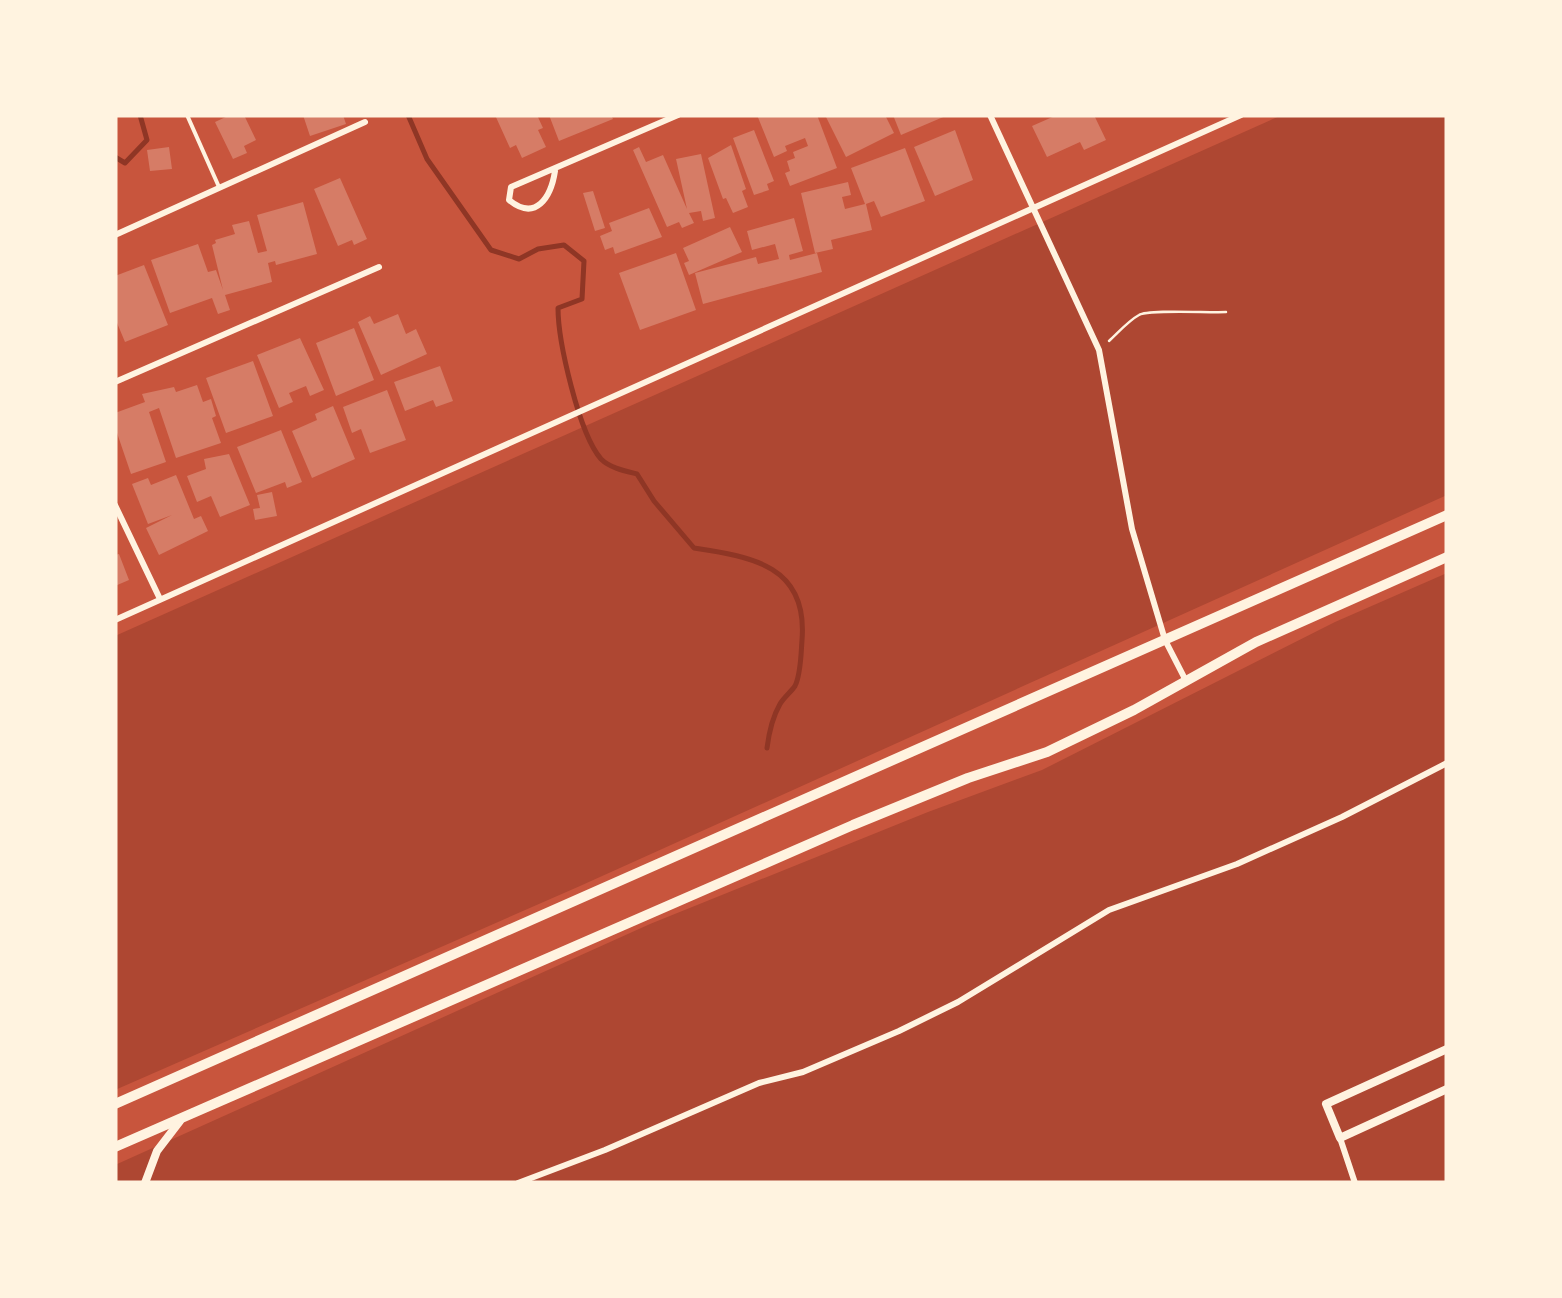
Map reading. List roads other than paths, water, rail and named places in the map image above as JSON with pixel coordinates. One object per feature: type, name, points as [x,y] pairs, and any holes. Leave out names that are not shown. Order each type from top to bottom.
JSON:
[{"type":"main road","points":[[115,1104],[1447,515]]},
{"type":"main road","points":[[115,1147],[854,825],[968,778],[1047,752],[1134,710],[1256,642],[1447,557]]},
{"type":"street","points":[[554,171],[552,188],[542,205],[532,209],[518,207],[509,200],[511,187],[678,115]]},
{"type":"street","points":[[990,115],[1099,350],[1132,529],[1165,640],[1184,679]]},
{"type":"street","points":[[115,620],[1241,115]]},
{"type":"street","points":[[115,235],[365,122]]},
{"type":"street","points":[[115,382],[379,267]]},
{"type":"street","points":[[115,505],[160,599]]},
{"type":"street","points":[[518,1183],[759,1083],[803,1072],[899,1031],[958,1002],[1108,910],[1237,864],[1342,817],[1447,763]]},
{"type":"street","points":[[1355,1183],[1326,1104],[1447,1049]]},
{"type":"street","points":[[1340,1138],[1447,1089]]},
{"type":"street","points":[[145,1183],[156,1151],[183,1118]]},
{"type":"lane","points":[[187,115],[219,187]]},
{"type":"waterway","points":[[115,157],[125,163],[147,140],[140,115]]},
{"type":"waterway","points":[[408,115],[427,159],[491,250],[519,259],[538,249],[564,245],[584,261],[582,299],[558,308],[559,323],[578,409],[601,459],[637,474],[654,501],[694,548],[756,562],[786,581],[796,596],[802,615],[798,676],[775,715],[767,748]]}]
